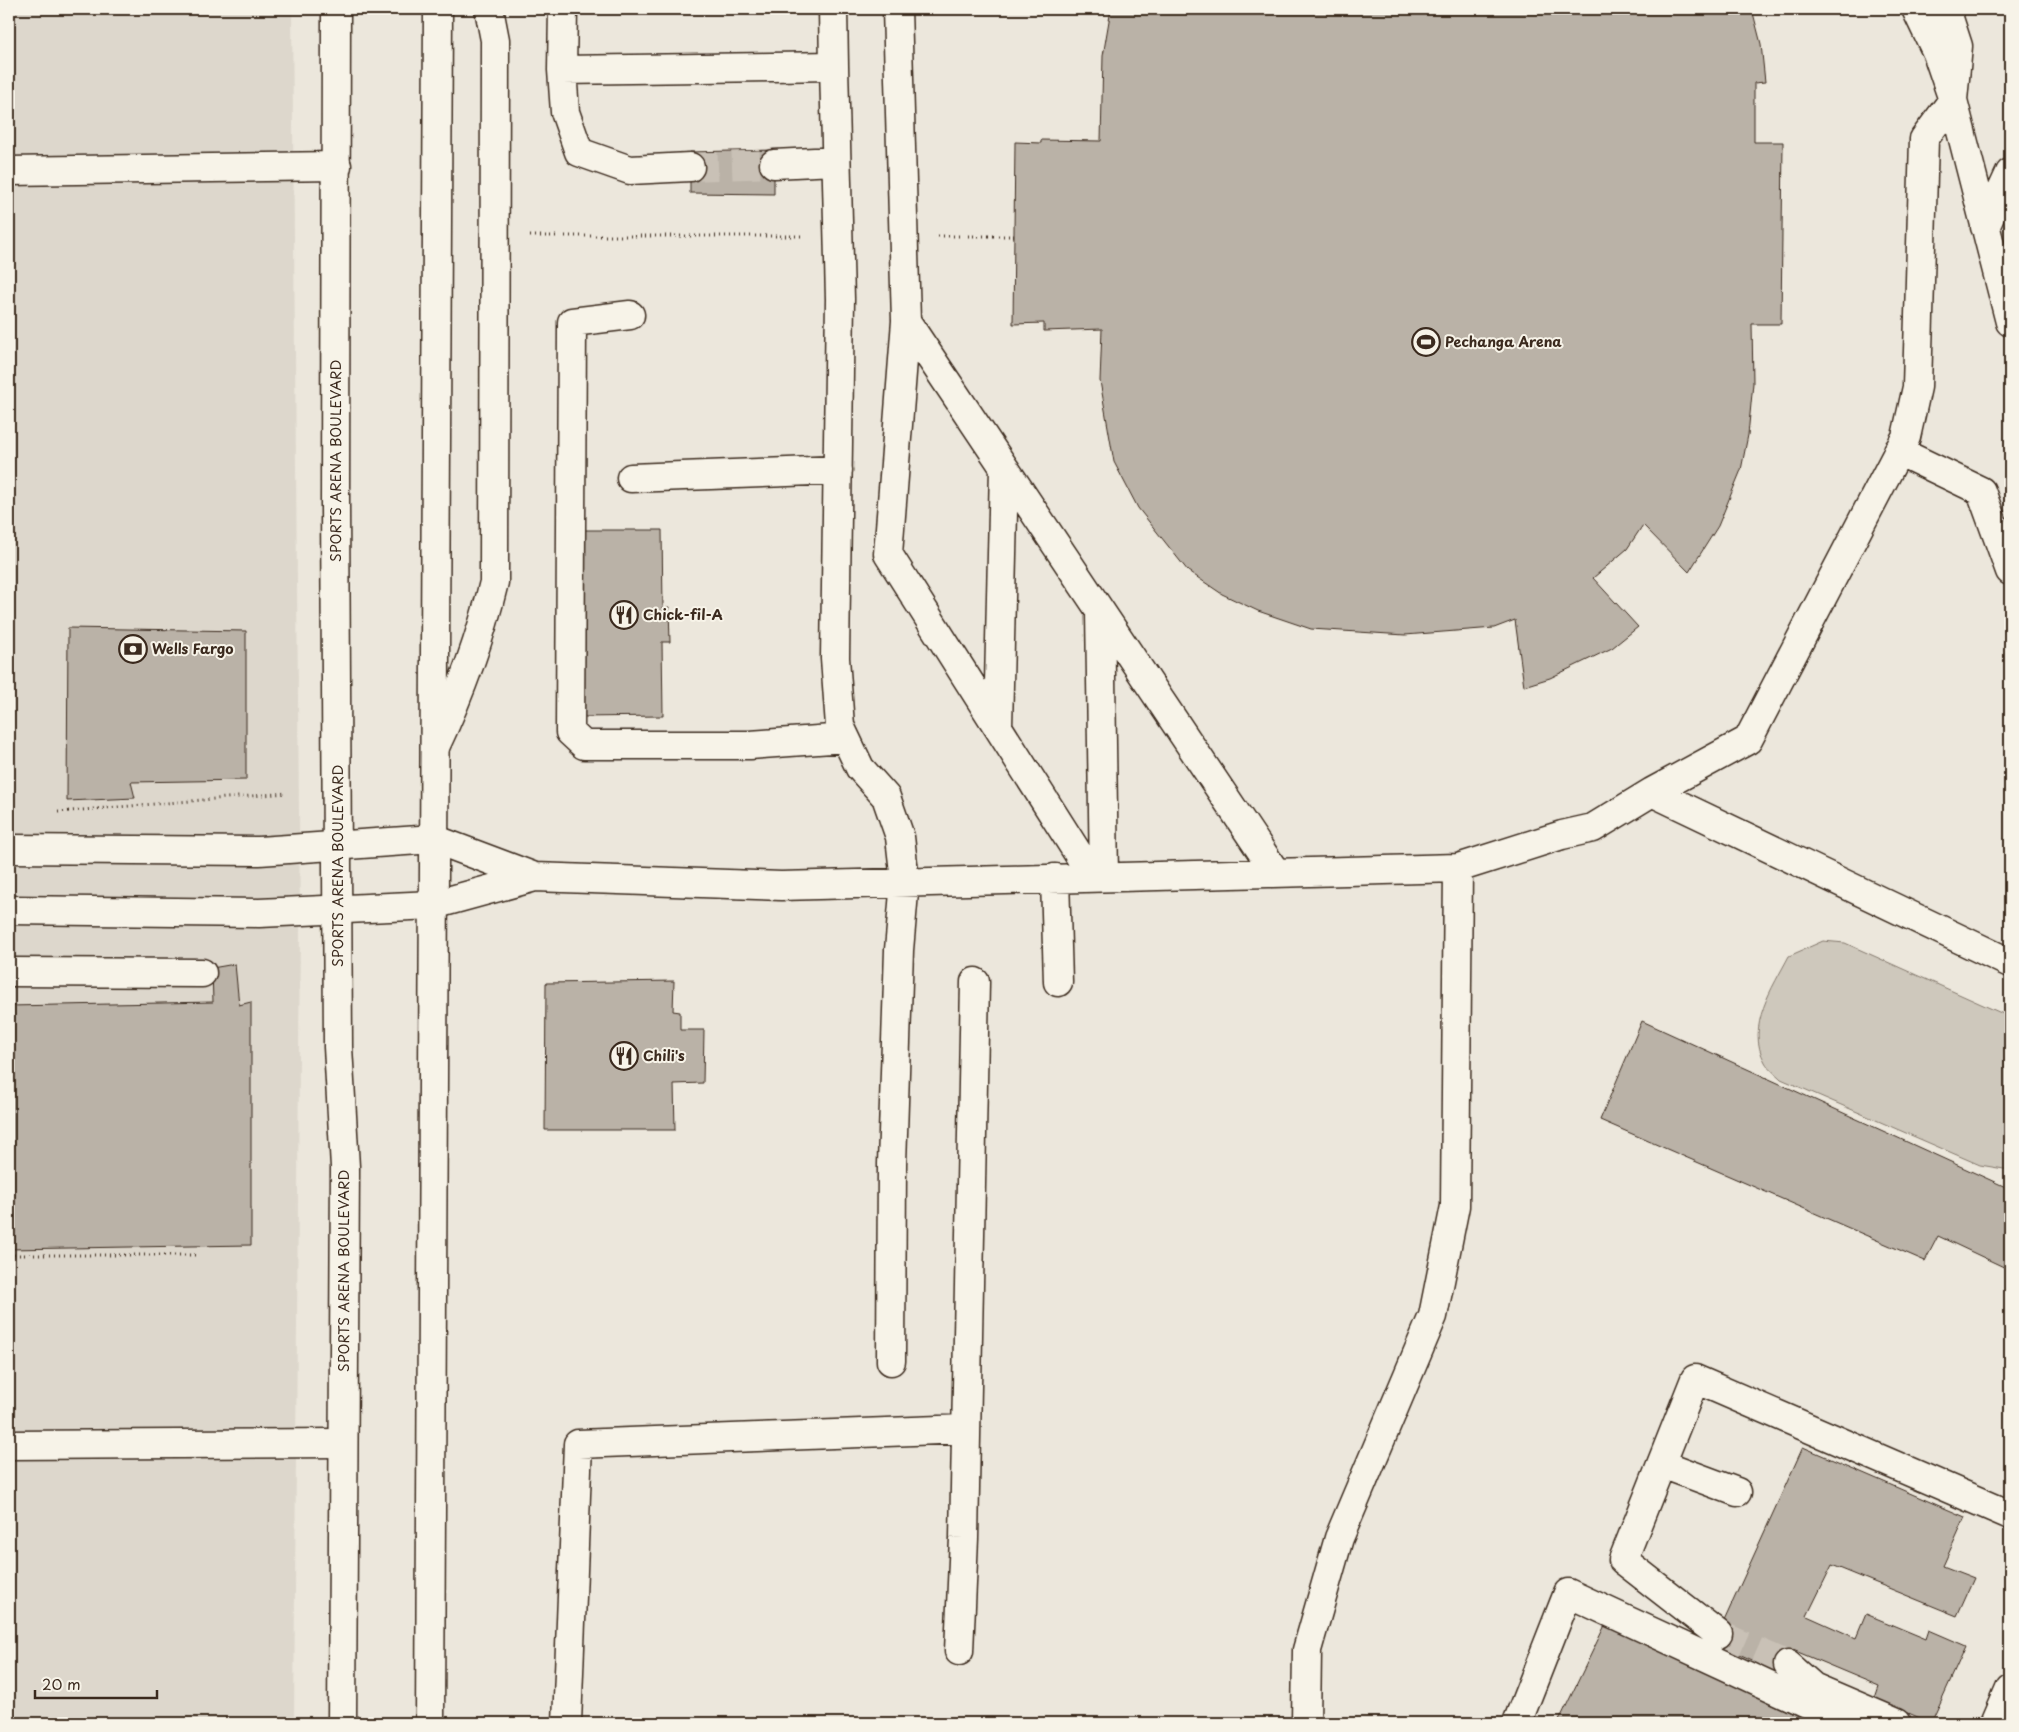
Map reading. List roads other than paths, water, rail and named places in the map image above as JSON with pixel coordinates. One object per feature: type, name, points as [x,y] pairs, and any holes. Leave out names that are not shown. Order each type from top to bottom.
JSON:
[{"type":"main road","name":"SPORTS ARENA BOULEVARD","points":[[336,9],[335,512],[339,910],[338,1047],[345,1167],[342,1723]]},
{"type":"main road","points":[[430,1723],[438,9]]},
{"type":"main road","points":[[435,747],[456,703],[480,638],[494,582],[495,40],[489,9]]},
{"type":"main road","points":[[563,9],[562,70],[565,112],[579,152],[630,170],[690,167]]},
{"type":"main road","points":[[833,9],[835,161],[839,236],[835,658],[840,726],[860,768],[886,797],[900,837],[905,881],[899,950],[892,1155],[891,1361]]},
{"type":"main road","points":[[897,9],[906,321],[888,554],[998,727],[1098,876]]},
{"type":"main road","points":[[1916,9],[1937,53],[1953,100],[2010,322]]},
{"type":"main road","points":[[9,910],[259,912],[433,905],[535,877],[781,886],[905,881],[1458,868],[1562,835],[1593,828],[1652,792],[1748,740],[1906,438],[1917,387],[1924,139],[1953,100],[1958,46],[1946,9]]},
{"type":"main road","points":[[562,70],[834,66]]},
{"type":"main road","points":[[774,164],[835,161]]},
{"type":"main road","points":[[9,172],[337,166]]},
{"type":"main road","points":[[1985,227],[2010,172]]},
{"type":"main road","points":[[630,315],[572,322],[570,732],[584,745],[750,745],[846,738]]},
{"type":"main road","points":[[906,321],[1276,872]]},
{"type":"main road","points":[[1898,451],[1981,491],[2010,571]]},
{"type":"main road","points":[[998,727],[1004,468]]},
{"type":"main road","points":[[631,478],[838,470]]},
{"type":"main road","points":[[1098,876],[1100,611]]},
{"type":"main road","points":[[1652,792],[2010,963]]},
{"type":"main road","points":[[9,849],[258,851],[338,844],[434,839],[535,877]]},
{"type":"main road","points":[[1306,1723],[1307,1650],[1339,1538],[1433,1316],[1455,1206],[1458,868]]},
{"type":"main road","points":[[1055,878],[1058,982]]},
{"type":"main road","points":[[9,972],[202,972]]},
{"type":"main road","points":[[958,1651],[975,982]]},
{"type":"main road","points":[[1718,1634],[1623,1560],[1695,1379],[2010,1515]]},
{"type":"main road","points":[[567,1723],[578,1444],[965,1429]]},
{"type":"main road","points":[[9,1445],[343,1443]]},
{"type":"main road","points":[[1662,1464],[1737,1492]]},
{"type":"main road","points":[[1517,1723],[1568,1593],[1849,1723]]},
{"type":"main road","points":[[1788,1665],[1813,1687],[1898,1723]]},
{"type":"main road","points":[[1995,1723],[2010,1688]]},
{"type":"tunnel","points":[[690,167],[774,164]]},
{"type":"tunnel","points":[[1718,1634],[1788,1665]]},
{"type":"place","name":"Pechanga Arena","points":[[1426,342]]},
{"type":"place","name":"Chick-fil-A","points":[[624,615]]},
{"type":"place","name":"Wells Fargo","points":[[133,649]]},
{"type":"place","name":"Chili's","points":[[624,1056]]}]
